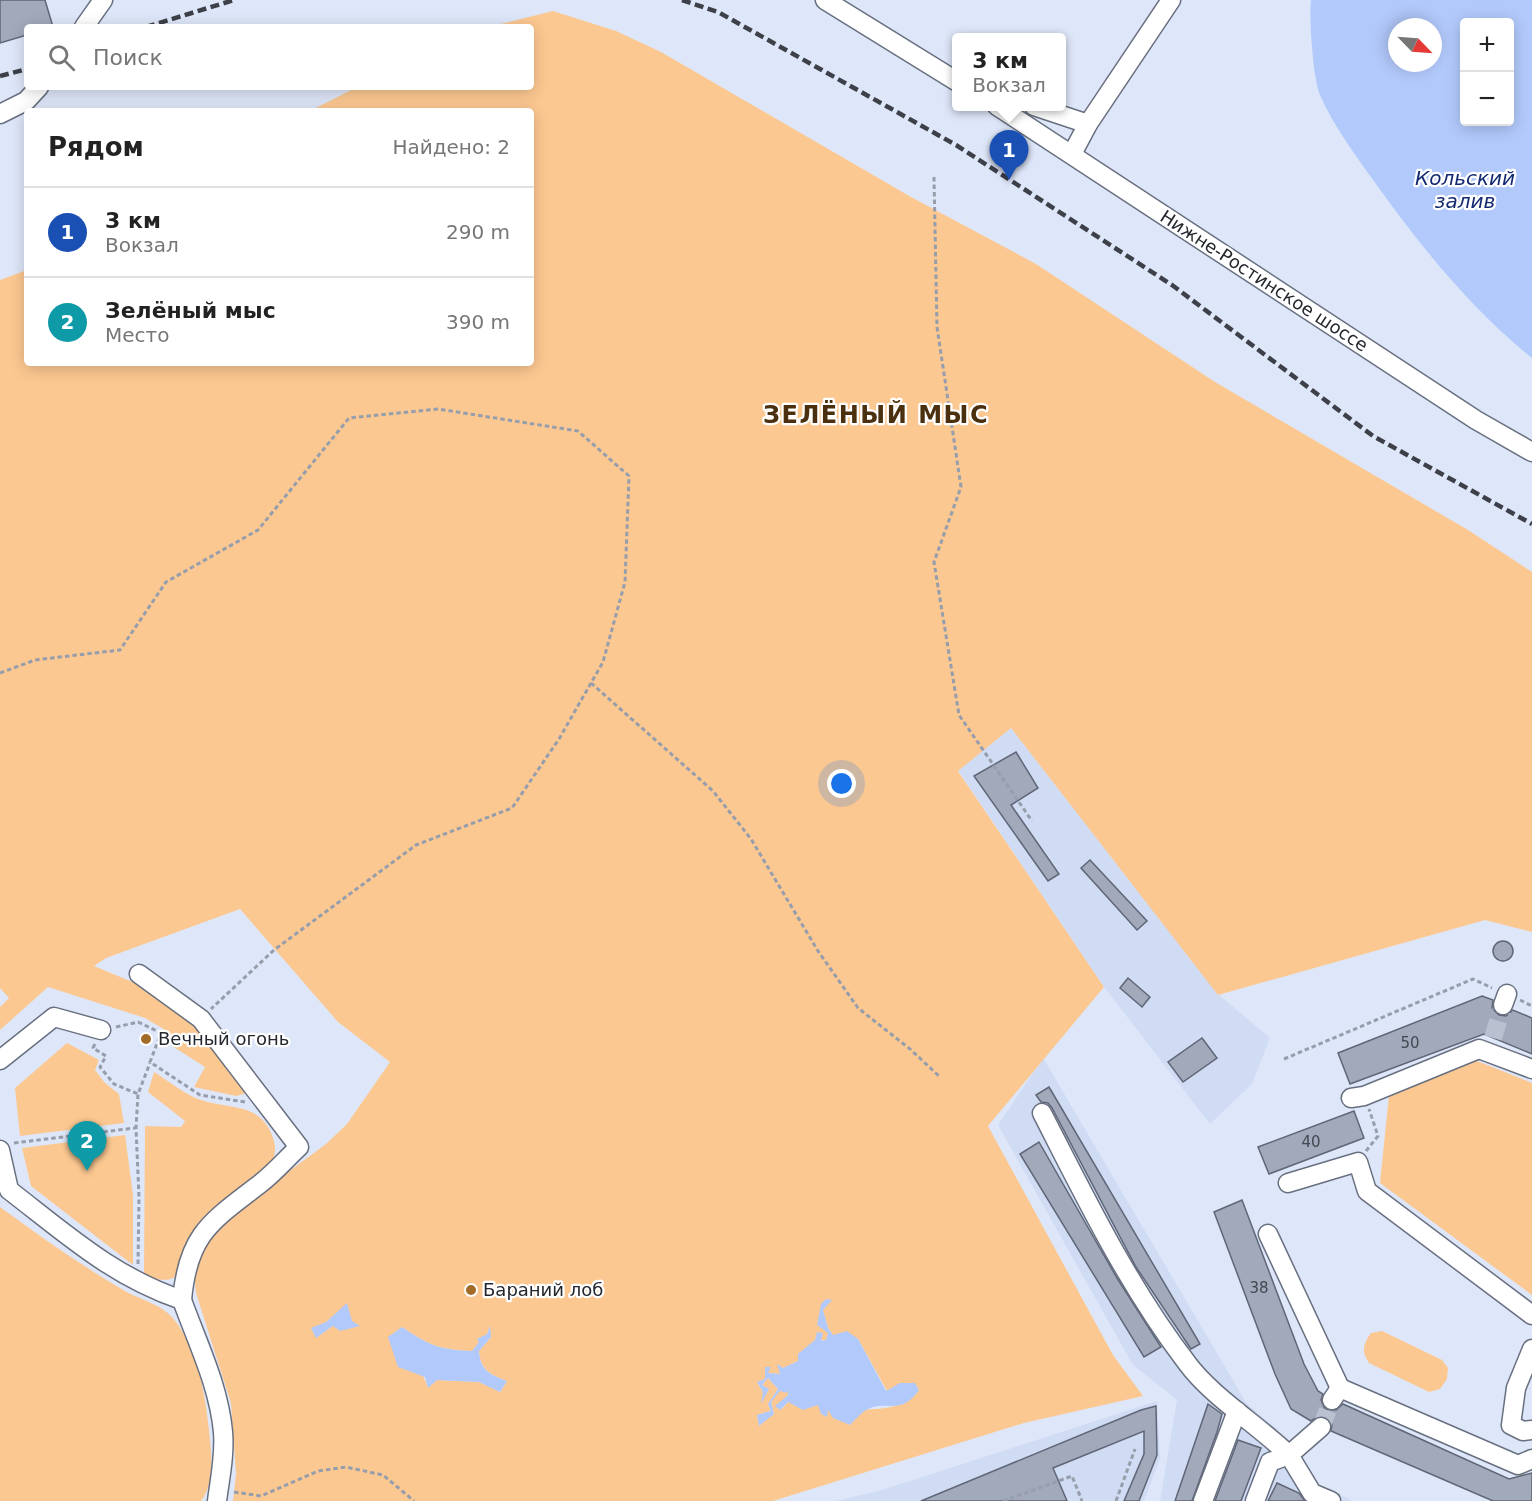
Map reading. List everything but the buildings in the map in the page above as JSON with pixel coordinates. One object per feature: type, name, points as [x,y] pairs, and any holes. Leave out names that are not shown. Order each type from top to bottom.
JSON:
[{"type":"street","points":[[86,24],[103,0]]},
{"type":"street","points":[[825,0],[952,78]]},
{"type":"street","points":[[1072,154],[1088,124],[1171,0]]},
{"type":"street","points":[[0,114],[26,101],[36,90]]},
{"type":"street","name":"Нижне-Ростинское шоссе","points":[[1005,111],[1476,420],[1532,452]]},
{"type":"street","points":[[1049,111],[1088,124]]},
{"type":"street","points":[[139,974],[201,1019],[299,1148],[264,1181],[219,1214],[204,1229],[189,1257],[182,1300],[214,1385],[223,1430],[223,1496]]},
{"type":"street","points":[[0,1060],[54,1017],[101,1030]]},
{"type":"street","points":[[1358,1097],[1490,1045],[1532,1069]]},
{"type":"street","points":[[1042,1113],[1117,1259],[1188,1365],[1237,1411],[1263,1430],[1288,1455],[1310,1497],[1331,1501]]},
{"type":"street","points":[[0,1153],[9,1190],[116,1271],[138,1284],[182,1300]]},
{"type":"street","points":[[1288,1183],[1358,1162],[1367,1191],[1532,1315]]},
{"type":"street","points":[[1268,1234],[1336,1394],[1518,1465],[1532,1459]]},
{"type":"street","points":[[1532,1349],[1516,1388],[1511,1425],[1523,1431],[1532,1430]]},
{"type":"street","points":[[1203,1501],[1237,1411]]},
{"type":"street","points":[[1256,1501],[1270,1462],[1288,1455],[1321,1427]]},
{"type":"path","points":[[934,177],[937,327],[961,487],[934,562],[959,715],[1032,821]]},
{"type":"path","points":[[0,674],[35,660],[120,650],[166,582],[258,530],[349,418],[438,409],[578,431],[629,476],[625,582],[603,662],[559,739],[512,807],[416,845],[274,950],[201,1019]]},
{"type":"path","points":[[591,683],[713,791],[751,839],[818,951],[858,1008],[910,1049],[940,1077]]},
{"type":"path","points":[[1284,1059],[1473,979],[1505,1000],[1532,1006]]},
{"type":"path","points":[[101,1030],[138,1022],[162,1033],[138,1094],[136,1128],[140,1197],[138,1284]]},
{"type":"path","points":[[101,1053],[106,1056],[100,1066],[114,1084],[138,1094]]},
{"type":"path","points":[[150,1062],[200,1095],[266,1105]]},
{"type":"path","points":[[1358,1097],[1378,1136],[1358,1162]]},
{"type":"path","points":[[22,1142],[136,1128]]},
{"type":"path","points":[[1116,1501],[1135,1449]]},
{"type":"path","points":[[223,1496],[261,1496],[318,1471],[346,1467],[383,1475],[414,1501]]},
{"type":"path","points":[[1003,1501],[1072,1476],[1082,1501]]},
{"type":"shaded area","points":[[553,11],[616,31],[661,52],[911,197],[1036,264],[1215,382],[1468,530],[1532,572],[1532,932],[1485,920],[1218,995],[1011,728],[958,771],[1104,987],[988,1126],[1113,1355],[1143,1396],[1024,1423],[773,1501],[233,1501],[236,1474],[231,1403],[196,1293],[194,1274],[206,1239],[265,1189],[326,1144],[347,1124],[390,1062],[338,1022],[240,909],[106,958],[94,966],[135,983],[194,1026],[247,1093],[236,1096],[194,1087],[205,1067],[172,1046],[167,1031],[145,1018],[48,987],[0,1030],[0,1007],[9,998],[0,988],[0,280],[24,271],[24,366],[534,366],[534,108],[316,108],[351,90],[534,90],[534,24],[501,24]],"holes":[[[821,1304],[828,1328],[833,1335],[858,1339],[887,1391],[919,1390],[901,1404],[877,1409],[827,1409],[818,1405],[788,1402],[781,1410],[788,1396],[788,1387],[780,1390],[771,1402],[774,1414],[759,1425],[757,1415],[771,1411],[768,1404],[778,1389],[768,1378],[762,1385],[769,1389],[762,1401],[763,1392],[757,1382],[765,1379],[765,1367],[768,1373],[781,1374],[778,1365],[783,1368],[798,1361],[798,1354],[816,1340],[826,1340],[828,1333]],[[402,1327],[419,1338],[451,1349],[472,1351],[487,1334],[489,1328],[491,1337],[479,1351],[482,1363],[491,1374],[507,1381],[500,1392],[479,1382],[437,1380],[428,1387]]]},
{"type":"shaded area","points":[[1011,728],[1218,994],[1270,1038],[1252,1084],[1210,1124],[1104,987],[958,770]]},
{"type":"shaded area","points":[[67,1043],[99,1060],[95,1070],[105,1083],[119,1094],[124,1123],[20,1136],[15,1088]]},
{"type":"shaded area","points":[[1043,1058],[1247,1404],[1277,1429],[1280,1465],[1353,1501],[1160,1501],[1177,1400],[1133,1365],[998,1125]]},
{"type":"shaded area","points":[[1477,1061],[1532,1083],[1532,1295],[1380,1183],[1389,1095]]},
{"type":"shaded area","points":[[154,1072],[195,1098],[244,1109],[261,1118],[268,1126],[275,1151],[272,1162],[265,1171],[208,1215],[191,1244],[182,1268],[175,1277],[166,1280],[144,1275],[145,1126],[181,1127],[185,1121],[148,1092]]},
{"type":"shaded area","points":[[125,1135],[133,1195],[133,1265],[31,1186],[22,1148]]},
{"type":"shaded area","points":[[0,1207],[93,1272],[125,1291],[163,1309],[173,1318],[194,1357],[205,1401],[211,1476],[201,1501],[0,1501]]},
{"type":"shaded area","points":[[1382,1331],[1442,1360],[1448,1368],[1447,1379],[1440,1389],[1429,1392],[1369,1363],[1364,1351],[1366,1341],[1371,1333]]},
{"type":"shaded area","points":[[1157,1401],[1160,1459],[1144,1501],[836,1501],[882,1490]]},
{"type":"water","name":"Кольский залив","points":[[1311,0],[1532,0],[1532,358],[1448,277],[1393,208],[1353,152],[1320,95],[1312,48]]},
{"type":"water","points":[[826,1299],[832,1300],[823,1310],[828,1328],[833,1335],[847,1331],[858,1339],[886,1391],[900,1383],[915,1383],[919,1390],[906,1403],[868,1409],[850,1425],[833,1418],[828,1410],[827,1417],[821,1414],[818,1405],[803,1410],[788,1402],[780,1410],[775,1406],[788,1395],[788,1390],[787,1393],[780,1391],[771,1402],[774,1414],[759,1426],[757,1415],[771,1411],[768,1404],[778,1389],[768,1378],[762,1385],[769,1389],[761,1404],[763,1392],[757,1382],[765,1379],[765,1367],[771,1367],[768,1373],[780,1374],[777,1364],[783,1368],[798,1361],[798,1354],[815,1340],[817,1332],[823,1333],[821,1341],[826,1340],[828,1333],[817,1325],[821,1304]]},
{"type":"water","points":[[347,1303],[352,1321],[360,1326],[340,1331],[333,1326],[316,1338],[311,1328],[326,1322]]},
{"type":"water","points":[[490,1326],[491,1337],[479,1351],[480,1358],[487,1371],[507,1381],[500,1392],[479,1382],[437,1380],[428,1388],[425,1377],[398,1367],[388,1337],[402,1327],[435,1345],[472,1351],[479,1342],[477,1339],[487,1334]]},
{"type":"tunnel","points":[[1493,1038],[1503,1005]]},
{"type":"tunnel","points":[[1321,1427],[1332,1400]]},
{"type":"railway","points":[[156,24],[234,0]]},
{"type":"railway","points":[[682,0],[718,12],[956,145],[1172,285],[1373,436],[1532,524]]},
{"type":"railway","points":[[0,76],[24,70]]},
{"type":"place","name":"3 км","points":[[1009,180]]},
{"type":"place","name":"Вечный огонь","points":[[146,1039]]},
{"type":"place","name":"Зелёный мыс","points":[[87,1171]]},
{"type":"place","name":"Бараний лоб","points":[[471,1290]]},
{"type":"district","name":"ЗЕЛЁНЫЙ МЫС","points":[[876,415]]}]
